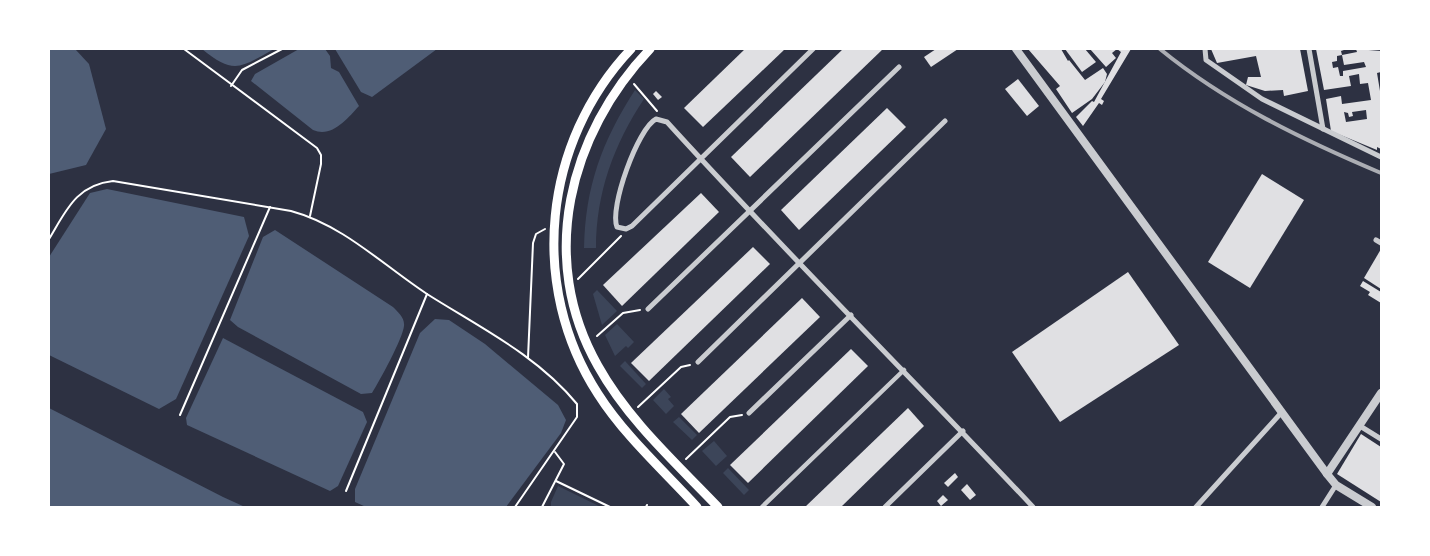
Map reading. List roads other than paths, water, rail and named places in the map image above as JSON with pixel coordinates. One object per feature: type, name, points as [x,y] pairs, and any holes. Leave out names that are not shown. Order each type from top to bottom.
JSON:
[{"type":"main road","points":[[631,49],[597,92],[577,131],[562,174],[553,224],[553,262],[566,328],[584,371],[598,395],[618,420],[697,507]]},
{"type":"main road","points":[[650,49],[622,80],[606,104],[578,165],[567,231],[570,286],[587,344],[608,384],[631,414],[718,507]]},
{"type":"street","points":[[813,49],[700,159],[632,226],[626,229],[617,227],[615,222],[618,202],[625,175],[636,149],[648,126],[656,118],[666,122],[700,159],[963,431],[1033,507]]},
{"type":"street","points":[[1016,49],[1327,474],[1336,485],[1372,507]]},
{"type":"street","points":[[1205,49],[1206,60],[1262,99],[1381,157]]},
{"type":"street","points":[[1309,49],[1323,129]]},
{"type":"street","points":[[648,308],[899,67]]},
{"type":"street","points":[[698,362],[945,121]]},
{"type":"street","points":[[749,413],[851,315]]},
{"type":"street","points":[[762,507],[904,370]]},
{"type":"street","points":[[1327,474],[1381,393]]},
{"type":"street","points":[[1196,507],[1281,412]]},
{"type":"street","points":[[1360,426],[1381,439]]},
{"type":"street","points":[[885,507],[963,431]]},
{"type":"street","points":[[1322,507],[1336,485]]},
{"type":"railway","points":[[1160,49],[1211,87],[1266,119],[1294,134],[1381,173]]}]
